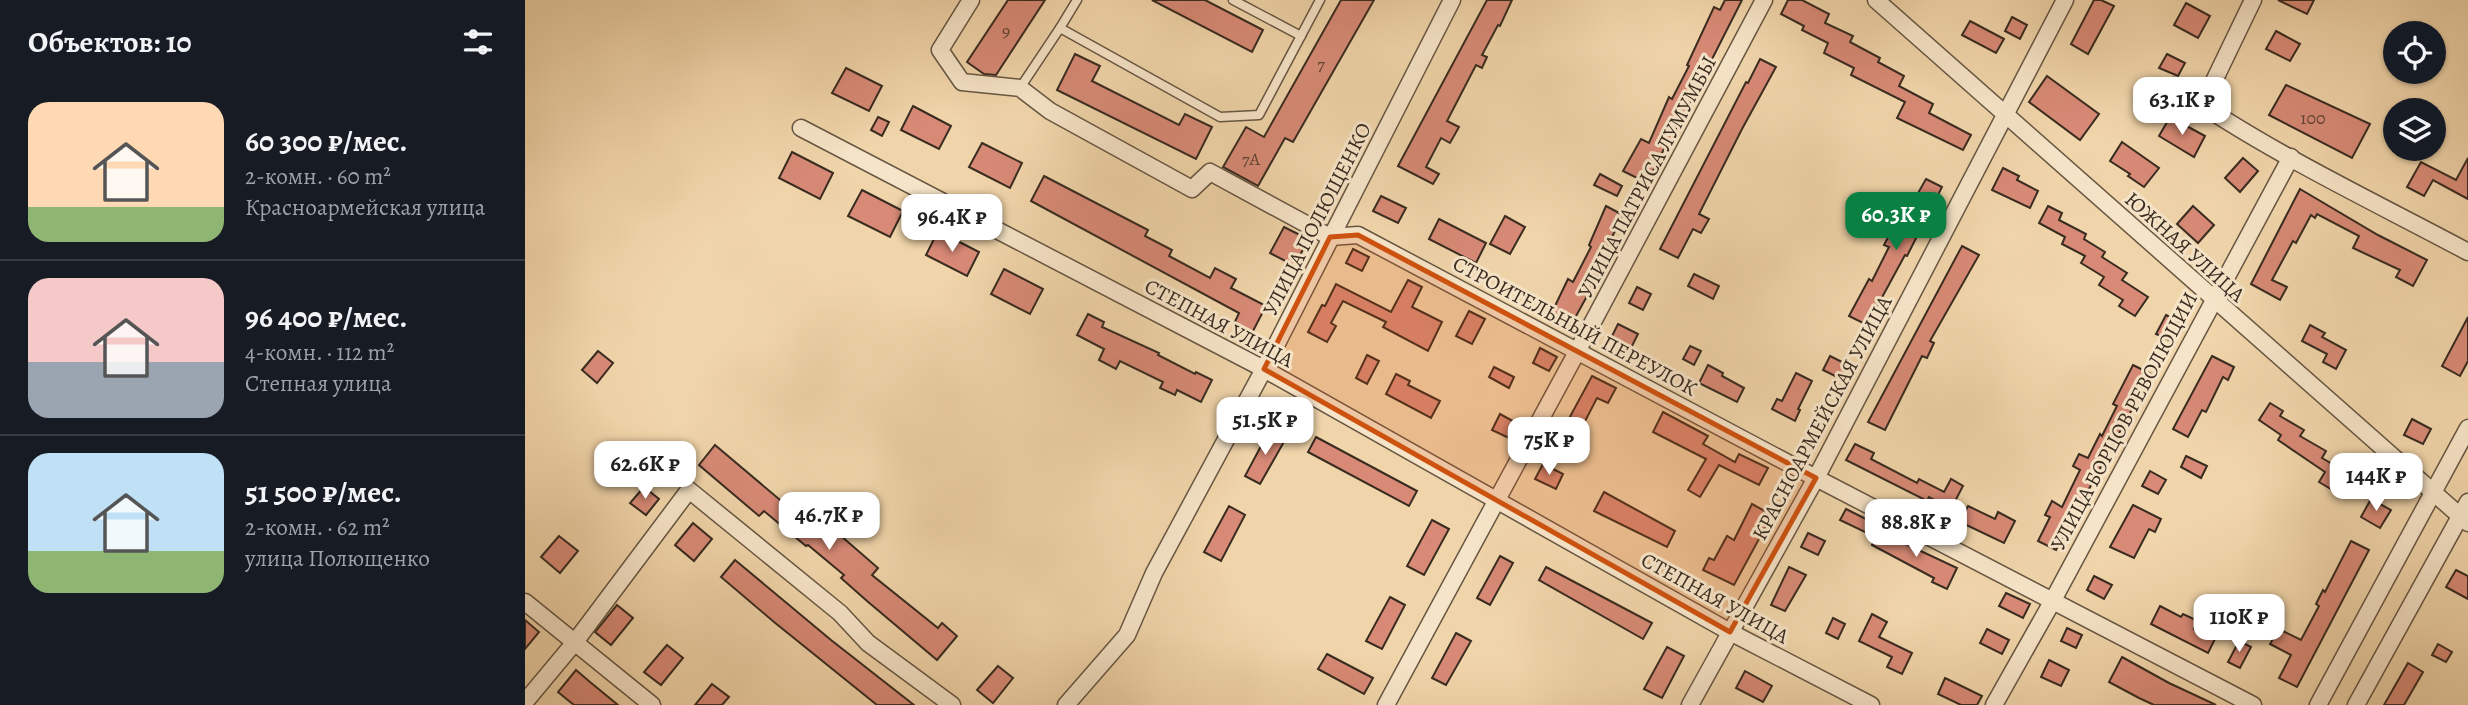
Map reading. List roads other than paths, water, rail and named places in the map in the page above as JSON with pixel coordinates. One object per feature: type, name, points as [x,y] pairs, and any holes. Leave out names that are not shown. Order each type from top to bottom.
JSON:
[{"type":"street","points":[[971,0],[940,50],[962,82],[1020,88]]},
{"type":"street","name":"УЛИЦА ПОЛЮЩЕНКО","points":[[1066,705],[1127,635],[1154,573],[1264,369],[1452,0]]},
{"type":"street","name":"УЛИЦА ПАТРИСА ЛУМУМБЫ","points":[[1386,705],[1764,0]]},
{"type":"street","name":"ЮЖНАЯ УЛИЦА","points":[[1876,0],[2433,494],[2465,514]]},
{"type":"street","name":"КРАСНОАРМЕЙСКАЯ УЛИЦА","points":[[1690,705],[1816,478],[2065,0]]},
{"type":"street","points":[[2202,106],[2253,0]]},
{"type":"street","points":[[2174,86],[2202,106],[2291,157],[2468,252]]},
{"type":"street","name":"СТРОИТЕЛЬНЫЙ ПЕРЕУЛОК","points":[[1020,88],[1050,111],[1192,188],[1210,172],[1330,237],[1358,235],[2052,602],[2253,705]]},
{"type":"street","name":"СТЕПНАЯ УЛИЦА","points":[[801,128],[1264,369],[1730,632],[1871,705]]},
{"type":"street","name":"УЛИЦА БОРЦОВ РЕВОЛЮЦИИ","points":[[1994,705],[2291,157]]},
{"type":"street","points":[[2318,705],[2468,428]]},
{"type":"street","points":[[525,702],[575,642],[689,490],[840,613],[868,643],[952,705]]},
{"type":"street","points":[[2356,705],[2465,514]]},
{"type":"street","points":[[525,602],[652,705]]},
{"type":"lane","points":[[1020,88],[1077,0]]},
{"type":"lane","points":[[1233,0],[1301,36]]},
{"type":"lane","points":[[1060,27],[1220,117],[1259,115],[1320,0]]}]
